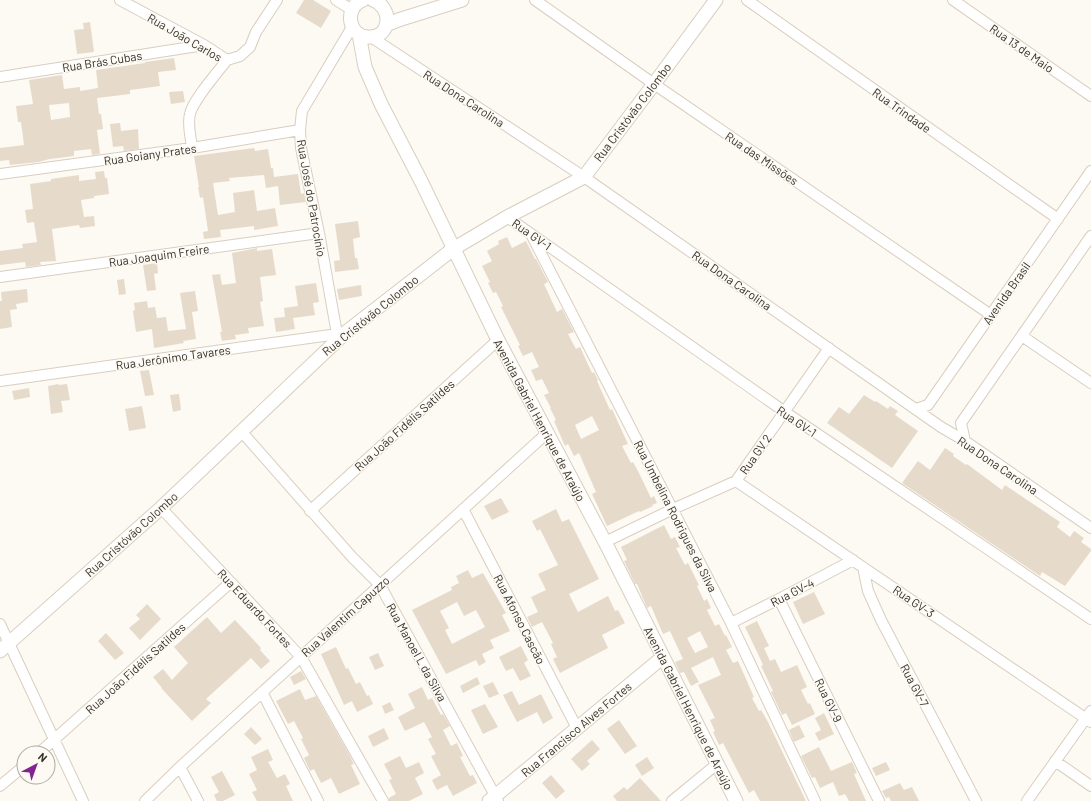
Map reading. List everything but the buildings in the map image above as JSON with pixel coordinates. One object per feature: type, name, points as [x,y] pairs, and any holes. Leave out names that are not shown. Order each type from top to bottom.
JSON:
[{"type":"street","name":"Rua João Carlos","points":[[120,0],[204,45],[227,60],[205,88],[190,113],[189,123],[192,148]]},
{"type":"street","points":[[227,60],[240,56],[250,47],[256,32],[277,0]]},
{"type":"street","points":[[336,0],[352,10],[357,3],[364,0]]},
{"type":"street","points":[[386,25],[462,0]]},
{"type":"street","name":"Rua das Missões","points":[[535,0],[654,84],[991,315]]},
{"type":"street","name":"Rua Cristóvão Colombo","points":[[4,647],[162,508],[341,333],[453,249],[507,217],[584,177],[716,0]]},
{"type":"street","name":"Rua Trindade","points":[[746,0],[1058,219]]},
{"type":"street","name":"Rua 13 de Maio","points":[[953,0],[1091,96]]},
{"type":"street","points":[[361,33],[380,33],[386,25],[388,19],[387,12],[379,1]]},
{"type":"street","name":"Avenida Gabriel Henrique de Araújo","points":[[352,10],[350,19],[361,33],[365,67],[381,104],[421,181],[498,340],[605,542],[736,801]]},
{"type":"street","name":"Rua José do Patrocínio","points":[[341,333],[301,148],[300,130],[302,111],[361,33]]},
{"type":"street","name":"Rua Dona Carolina","points":[[361,33],[584,177],[916,409],[1091,528]]},
{"type":"street","name":"Rua Brás Cubas","points":[[0,77],[204,45]]},
{"type":"street","name":"Rua Goiany Prates","points":[[0,174],[192,148],[300,130]]},
{"type":"street","name":"Avenida Brasil","points":[[916,409],[928,405],[1091,171]]},
{"type":"street","name":"Rua GV-1","points":[[507,217],[785,412],[1091,619]]},
{"type":"street","name":"Rua Joaquim Freire","points":[[0,277],[319,233]]},
{"type":"street","name":"Rua Umbelina Rodrigues da Silva","points":[[531,234],[731,623],[814,801]]},
{"type":"street","points":[[965,441],[960,423],[1090,239]]},
{"type":"street","name":"Rua Jerônimo Tavares","points":[[0,381],[341,333]]},
{"type":"street","points":[[1022,336],[1091,382]]},
{"type":"street","name":"Rua João Fidélis Satildes","points":[[310,511],[498,340]]},
{"type":"street","name":"Rua GV 2","points":[[605,542],[673,509],[736,481],[829,348]]},
{"type":"street","name":"Rua Manoel L da Silva","points":[[241,432],[310,511],[380,585],[494,799]]},
{"type":"street","name":"Rua Valentim Capuzzo","points":[[145,801],[180,767],[547,433]]},
{"type":"street","name":"Rua GV-3","points":[[736,481],[1089,717]]},
{"type":"street","name":"Rua Eduardo Fortes","points":[[162,508],[230,583],[301,657],[383,801]]},
{"type":"street","name":"Rua Afonso Cascão","points":[[463,509],[577,728]]},
{"type":"street","name":"Rua GV-4","points":[[731,623],[779,600],[853,560]]},
{"type":"street","name":"Rua GV-7","points":[[863,566],[868,591],[881,620],[976,801]]},
{"type":"street","name":"Rua João Fidélis Satildes","points":[[49,745],[230,583]]},
{"type":"street","name":"Rua GV-9","points":[[779,600],[879,801]]},
{"type":"street","points":[[0,624],[4,647],[55,740],[83,801]]},
{"type":"street","name":"Rua Francisco Alves Fortes","points":[[494,799],[663,657]]},
{"type":"street","points":[[262,692],[318,801]]},
{"type":"street","points":[[1027,801],[1055,761],[1089,717]]},
{"type":"street","points":[[1055,761],[1091,786]]},
{"type":"street","points":[[672,801],[717,764]]},
{"type":"street","points":[[180,767],[198,801]]},
{"type":"street","points":[[0,786],[16,773]]}]
